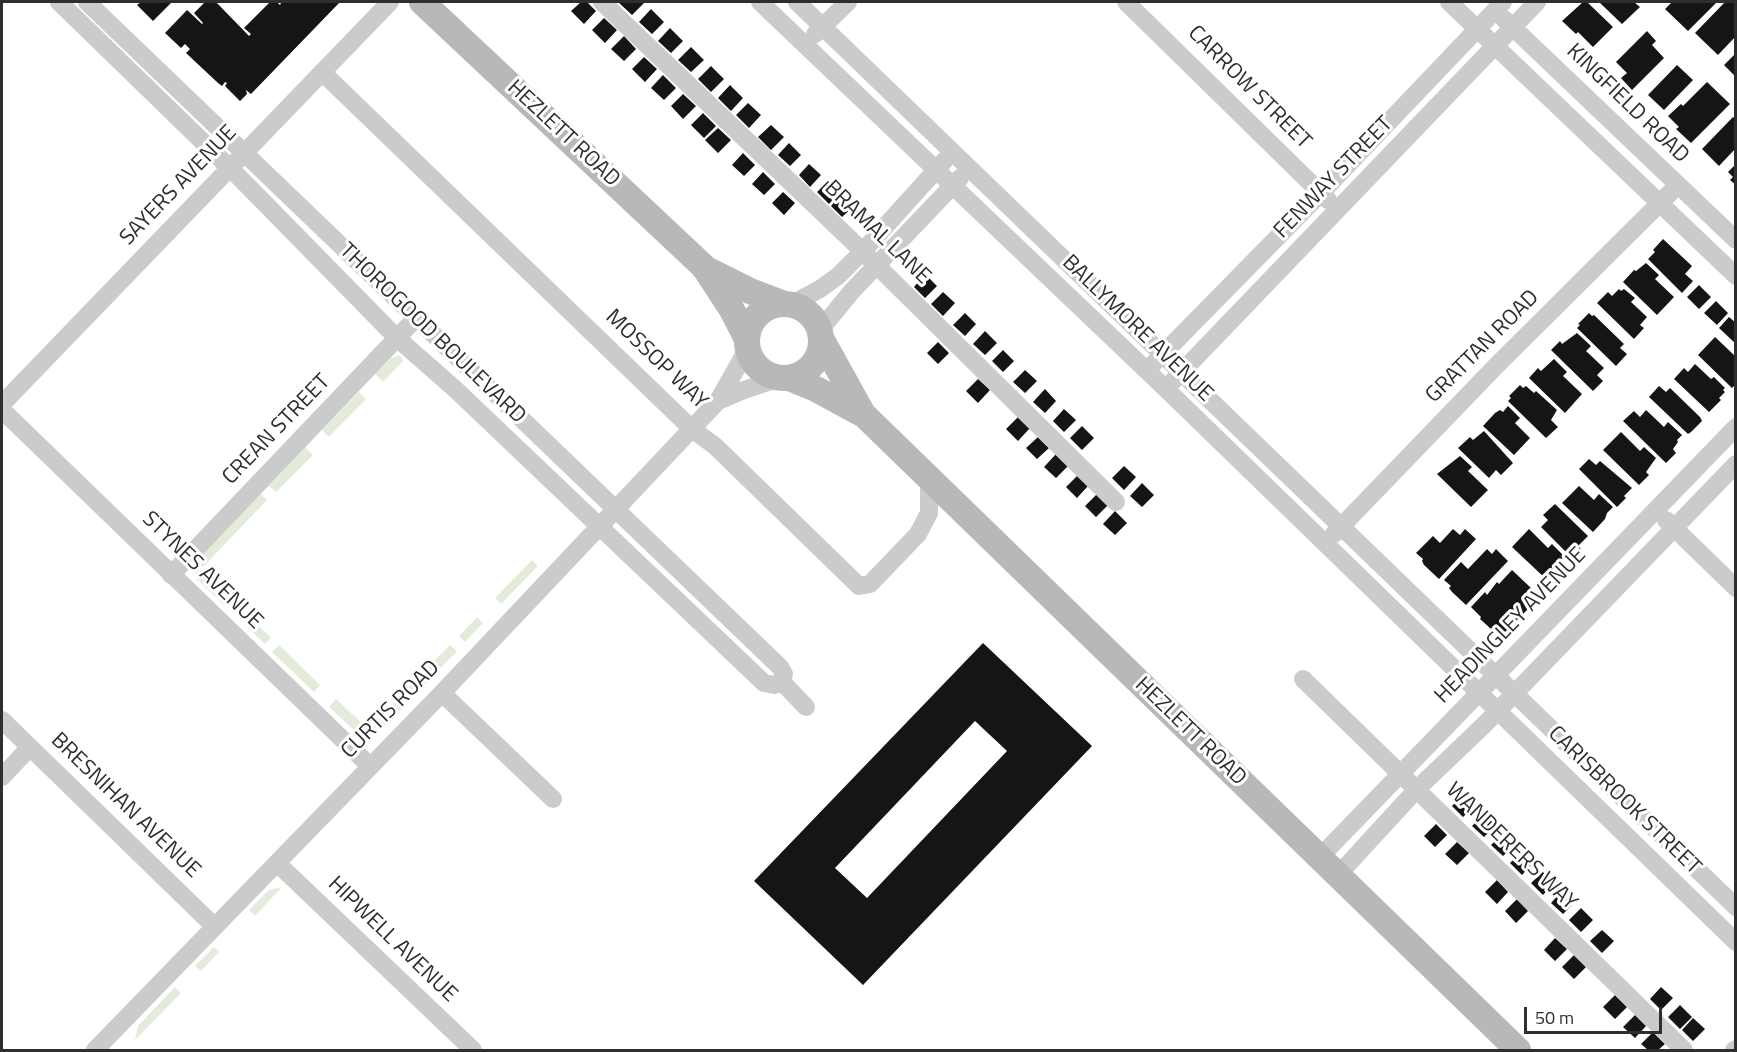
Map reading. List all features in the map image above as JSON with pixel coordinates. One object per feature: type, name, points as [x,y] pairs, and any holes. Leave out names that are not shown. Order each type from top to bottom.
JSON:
[{"type":"main road","name":"HEZLETT ROAD","points":[[422,2],[704,267],[732,310],[747,343]]},
{"type":"main road","name":"HEZLETT ROAD","points":[[704,267],[750,291],[788,304]]},
{"type":"main road","points":[[775,304],[788,304],[806,310],[817,322],[821,335],[821,348],[814,364],[806,371],[784,378],[762,371],[751,357],[747,343],[751,324],[762,311],[775,304]]},
{"type":"main road","name":"HEZLETT ROAD","points":[[821,335],[862,414]]},
{"type":"main road","name":"HEZLETT ROAD","points":[[784,378],[816,389],[862,414],[1518,1050]]},
{"type":"street","name":"THOROGOOD BOULEVARD","points":[[59,2],[230,168],[397,338],[455,389],[764,683],[774,685],[782,682]]},
{"type":"street","name":"THOROGOOD BOULEVARD","points":[[87,2],[246,152],[780,668],[784,674],[782,682]]},
{"type":"street","name":"SAYERS AVENUE","points":[[2,404],[390,2]]},
{"type":"street","name":"BRAMAL LANE","points":[[602,2],[862,251],[1116,501]]},
{"type":"street","name":"BALLYMORE AVENUE","points":[[760,2],[1165,388],[1478,694]]},
{"type":"street","points":[[804,45],[848,2]]},
{"type":"street","name":"CARROW STREET","points":[[1126,2],[1336,209]]},
{"type":"street","points":[[1449,2],[1736,276]]},
{"type":"street","name":"FENWAY STREET","points":[[1165,388],[1538,2]]},
{"type":"street","name":"FENWAY STREET","points":[[1146,370],[1321,193],[1476,28],[1494,4]]},
{"type":"street","name":"KINGFIELD ROAD","points":[[1494,4],[1513,28],[1736,240]]},
{"type":"street","points":[[788,29],[806,5]]},
{"type":"street","name":"BALLYMORE AVENUE","points":[[806,5],[823,27],[1495,676]]},
{"type":"street","name":"MOSSOP WAY","points":[[322,72],[692,429],[715,446],[859,586],[870,585],[918,534],[929,513],[929,480]]},
{"type":"street","points":[[788,304],[820,289],[838,276],[952,152]]},
{"type":"street","points":[[821,335],[838,306],[969,168]]},
{"type":"street","name":"GRATTAN ROAD","points":[[1325,544],[1496,366],[1678,185]]},
{"type":"street","name":"CREAN STREET","points":[[171,575],[416,318]]},
{"type":"street","name":"CURTIS ROAD","points":[[95,1050],[442,693],[718,401],[747,343]]},
{"type":"street","name":"CURTIS ROAD","points":[[718,401],[744,390],[784,378]]},
{"type":"street","name":"STYNES AVENUE","points":[[2,410],[370,766]]},
{"type":"street","name":"HEADINGLEY AVENUE","points":[[1320,857],[1736,427]]},
{"type":"street","points":[[1338,875],[1417,789],[1514,694],[1736,464]]},
{"type":"street","points":[[1656,510],[1736,588]]},
{"type":"street","name":"CARISBROOK STREET","points":[[1495,676],[1736,907]]},
{"type":"street","name":"WANDERERS WAY","points":[[1303,679],[1684,1050]]},
{"type":"street","name":"THOROGOOD BOULEVARD","points":[[782,682],[806,707]]},
{"type":"street","points":[[442,693],[553,799]]},
{"type":"street","name":"CARISBROOK STREET","points":[[1478,694],[1736,942]]},
{"type":"street","name":"BRESNIHAN AVENUE","points":[[2,720],[215,927]]},
{"type":"street","points":[[2,777],[30,747]]},
{"type":"street","name":"HIPWELL AVENUE","points":[[277,863],[473,1050]]},
{"type":"green space","points":[[400,355],[403,361],[383,382],[375,374],[391,358]]},
{"type":"green space","points":[[359,392],[366,399],[329,437],[322,430]]},
{"type":"green space","points":[[305,447],[313,455],[276,492],[269,486]]},
{"type":"green space","points":[[261,494],[267,500],[203,567],[196,563],[198,559]]},
{"type":"green space","points":[[532,560],[538,566],[501,604],[495,598]]},
{"type":"green space","points":[[195,570],[204,573],[232,600],[225,606],[197,579]]},
{"type":"green space","points":[[250,617],[271,638],[265,644],[244,624]]},
{"type":"green space","points":[[477,617],[483,623],[465,642],[459,636]]},
{"type":"green space","points":[[279,645],[320,685],[314,692],[272,652]]},
{"type":"green space","points":[[450,645],[457,651],[380,731],[366,734],[373,724]]},
{"type":"green space","points":[[336,699],[364,725],[362,730],[356,732],[329,707]]},
{"type":"green space","points":[[282,887],[255,916],[249,910],[269,890]]},
{"type":"green space","points":[[214,947],[219,952],[201,971],[195,966]]},
{"type":"green space","points":[[175,987],[181,993],[135,1040],[138,1026]]},
{"type":"building","points":[[141,2],[172,2],[153,21],[137,5]]},
{"type":"building","points":[[205,2],[216,2],[249,36],[251,34],[244,28],[270,2],[277,2],[280,5],[280,2],[340,2],[251,94],[246,90],[247,94],[240,101],[225,86],[227,83],[225,82],[222,86],[186,53],[190,49],[185,44],[181,48],[165,33],[187,10],[202,24],[194,13]]},
{"type":"building","points":[[581,2],[587,2],[596,11],[584,24],[571,11]]},
{"type":"building","points":[[618,2],[643,2],[644,3],[632,15]]},
{"type":"building","points":[[1583,2],[1587,2],[1613,27],[1593,47],[1578,32],[1576,34],[1562,21]]},
{"type":"building","points":[[1599,2],[1634,2],[1640,7],[1622,24]]},
{"type":"building","points":[[1672,2],[1717,2],[1688,31],[1665,9]]},
{"type":"building","points":[[1725,2],[1736,2],[1736,36],[1718,55],[1695,33]]},
{"type":"building","points":[[651,9],[664,22],[652,34],[639,22]]},
{"type":"building","points":[[604,18],[617,30],[605,43],[592,30]]},
{"type":"building","points":[[670,28],[683,41],[671,53],[658,41]]},
{"type":"building","points":[[1647,31],[1656,41],[1652,45],[1664,58],[1632,90],[1621,78],[1627,73],[1616,62]]},
{"type":"building","points":[[624,36],[636,49],[624,61],[611,49]]},
{"type":"building","points":[[691,47],[704,60],[691,72],[678,60]]},
{"type":"building","points":[[1736,53],[1736,77],[1724,65]]},
{"type":"building","points":[[644,57],[657,69],[645,82],[632,69]]},
{"type":"building","points":[[1677,65],[1693,80],[1664,110],[1648,95]]},
{"type":"building","points":[[711,66],[724,79],[711,92],[698,79]]},
{"type":"building","points":[[663,75],[676,88],[664,100],[651,88]]},
{"type":"building","points":[[1707,82],[1730,104],[1691,143],[1676,129],[1679,127],[1668,116],[1681,104],[1683,106]]},
{"type":"building","points":[[730,85],[743,98],[731,111],[718,98]]},
{"type":"building","points":[[683,94],[696,106],[683,119],[671,106]]},
{"type":"building","points":[[748,103],[761,115],[749,128],[736,115]]},
{"type":"building","points":[[703,113],[716,126],[704,138],[691,125]]},
{"type":"building","points":[[1733,117],[1736,119],[1736,148],[1719,166],[1702,149]]},
{"type":"building","points":[[771,125],[784,137],[771,150],[758,137]]},
{"type":"building","points":[[718,128],[731,140],[718,153],[705,140]]},
{"type":"building","points":[[789,143],[801,155],[790,166],[778,155]]},
{"type":"building","points":[[743,153],[755,165],[744,176],[732,165]]},
{"type":"building","points":[[809,164],[821,175],[810,187],[799,175]]},
{"type":"building","points":[[1736,164],[1736,185],[1730,180],[1733,177],[1728,172]]},
{"type":"building","points":[[763,172],[775,184],[764,195],[752,184]]},
{"type":"building","points":[[828,181],[840,192],[829,204],[817,192]]},
{"type":"building","points":[[783,192],[795,203],[784,215],[772,203]]},
{"type":"building","points":[[841,194],[854,206],[842,217],[831,206]]},
{"type":"building","points":[[1663,239],[1692,266],[1685,274],[1693,281],[1682,293],[1648,259]]},
{"type":"building","points":[[1646,263],[1659,275],[1655,279],[1674,297],[1657,315],[1623,282],[1634,270],[1636,271]]},
{"type":"building","points":[[925,274],[937,286],[925,298],[914,287]]},
{"type":"building","points":[[1699,285],[1711,297],[1699,309],[1687,297]]},
{"type":"building","points":[[1619,289],[1621,291],[1624,289],[1635,298],[1631,302],[1647,317],[1640,325],[1644,328],[1634,339],[1597,303],[1608,292],[1612,296]]},
{"type":"building","points":[[943,292],[955,303],[943,316],[931,304]]},
{"type":"building","points":[[1716,301],[1728,313],[1717,325],[1704,313]]},
{"type":"building","points":[[965,313],[976,324],[965,336],[953,325]]},
{"type":"building","points":[[1589,313],[1594,315],[1624,344],[1620,348],[1627,354],[1616,366],[1577,328]]},
{"type":"building","points":[[1729,317],[1736,323],[1736,344],[1719,328]]},
{"type":"building","points":[[985,331],[997,343],[985,355],[973,344]]},
{"type":"building","points":[[1577,333],[1591,346],[1586,351],[1604,368],[1597,375],[1603,381],[1593,391],[1551,350],[1560,341],[1562,344]]},
{"type":"building","points":[[1715,337],[1734,355],[1736,353],[1736,384],[1732,388],[1698,355]]},
{"type":"building","points":[[938,342],[949,353],[938,364],[927,353]]},
{"type":"building","points":[[1003,350],[1014,361],[1003,372],[992,361]]},
{"type":"building","points":[[1554,359],[1567,372],[1563,376],[1582,394],[1565,413],[1529,378],[1538,368],[1541,371]]},
{"type":"building","points":[[1695,364],[1725,388],[1723,390],[1725,392],[1719,398],[1721,400],[1709,412],[1674,379],[1684,368],[1688,372]]},
{"type":"building","points":[[1025,370],[1037,381],[1025,393],[1013,382]]},
{"type":"building","points":[[978,379],[990,390],[978,403],[966,391]]},
{"type":"building","points":[[1520,385],[1523,388],[1526,386],[1534,393],[1536,391],[1557,410],[1551,420],[1558,427],[1546,438],[1508,401],[1511,398],[1509,396]]},
{"type":"building","points":[[1659,386],[1666,392],[1670,388],[1700,417],[1702,421],[1688,434],[1649,397]]},
{"type":"building","points":[[1045,389],[1056,401],[1045,413],[1033,402]]},
{"type":"building","points":[[1508,406],[1520,418],[1515,423],[1530,438],[1514,455],[1483,426],[1495,413],[1500,410],[1503,412]]},
{"type":"building","points":[[1064,409],[1076,420],[1064,432],[1053,421]]},
{"type":"building","points":[[1646,410],[1664,427],[1668,422],[1682,435],[1673,449],[1676,453],[1666,463],[1623,421],[1634,411],[1640,417]]},
{"type":"building","points":[[1018,417],[1030,428],[1018,441],[1006,429]]},
{"type":"building","points":[[1082,426],[1094,438],[1082,450],[1070,438]]},
{"type":"building","points":[[1484,431],[1513,463],[1501,475],[1496,470],[1489,478],[1458,448],[1470,437],[1473,440]]},
{"type":"building","points":[[1621,432],[1640,451],[1644,447],[1656,458],[1646,472],[1649,475],[1639,485],[1603,450]]},
{"type":"building","points":[[1038,437],[1049,448],[1037,459],[1026,448]]},
{"type":"building","points":[[1056,454],[1068,466],[1056,478],[1044,467]]},
{"type":"building","points":[[1460,456],[1472,467],[1468,471],[1488,490],[1471,507],[1437,474]]},
{"type":"building","points":[[1589,459],[1596,465],[1600,461],[1632,488],[1617,507],[1579,469]]},
{"type":"building","points":[[1124,466],[1136,477],[1124,490],[1112,478]]},
{"type":"building","points":[[1077,476],[1088,486],[1077,498],[1066,487]]},
{"type":"building","points":[[1142,483],[1154,495],[1142,507],[1130,496]]},
{"type":"building","points":[[1579,486],[1594,500],[1599,494],[1613,507],[1593,532],[1562,503]]},
{"type":"building","points":[[1097,494],[1108,505],[1096,517],[1085,506]]},
{"type":"building","points":[[1555,504],[1588,536],[1578,546],[1581,549],[1572,558],[1541,527],[1548,520],[1543,515]]},
{"type":"building","points":[[1115,511],[1127,523],[1115,535],[1103,524]]},
{"type":"building","points":[[1453,529],[1460,535],[1465,529],[1476,539],[1439,579],[1424,565],[1423,559],[1416,553],[1433,536],[1440,543]]},
{"type":"building","points":[[1529,529],[1548,548],[1552,544],[1564,556],[1547,580],[1512,547]]},
{"type":"building","points":[[1487,549],[1492,554],[1496,549],[1508,561],[1466,605],[1452,592],[1449,588],[1451,586],[1444,580],[1461,562],[1468,569]]},
{"type":"building","points":[[1512,570],[1531,588],[1523,596],[1532,605],[1500,637],[1480,619],[1481,617],[1471,607],[1485,592],[1487,595],[1497,582],[1499,584]]},
{"type":"building","points":[[983,643],[1092,746],[863,985],[754,881]],"holes":[[[975,721],[1007,751],[867,898],[835,868]]]},
{"type":"building","points":[[1465,792],[1477,803],[1463,817],[1452,806]]},
{"type":"building","points":[[1484,814],[1496,825],[1484,837],[1472,826]]},
{"type":"building","points":[[1436,824],[1447,835],[1435,847],[1424,836]]},
{"type":"building","points":[[1503,833],[1515,844],[1503,856],[1491,845]]},
{"type":"building","points":[[1457,842],[1469,853],[1457,865],[1445,854]]},
{"type":"building","points":[[1522,851],[1533,863],[1522,875],[1510,863]]},
{"type":"building","points":[[1543,872],[1554,883],[1543,895],[1531,883]]},
{"type":"building","points":[[1497,880],[1508,892],[1497,904],[1485,892]]},
{"type":"building","points":[[1563,890],[1575,902],[1563,914],[1551,903]]},
{"type":"building","points":[[1517,899],[1528,911],[1516,923],[1505,911]]},
{"type":"building","points":[[1581,908],[1593,920],[1581,932],[1569,920]]},
{"type":"building","points":[[1602,930],[1614,941],[1602,953],[1590,941]]},
{"type":"building","points":[[1555,938],[1567,949],[1555,961],[1544,950]]},
{"type":"building","points":[[1574,955],[1586,967],[1574,979],[1562,967]]},
{"type":"building","points":[[1661,987],[1673,998],[1661,1010],[1650,999]]},
{"type":"building","points":[[1615,995],[1627,1007],[1615,1019],[1603,1007]]},
{"type":"building","points":[[1680,1005],[1692,1017],[1680,1029],[1668,1017]]},
{"type":"building","points":[[1635,1015],[1646,1026],[1635,1038],[1623,1027]]},
{"type":"building","points":[[1693,1018],[1705,1029],[1693,1041],[1682,1030]]},
{"type":"building","points":[[1653,1032],[1665,1044],[1658,1050],[1648,1050],[1641,1044]]}]
